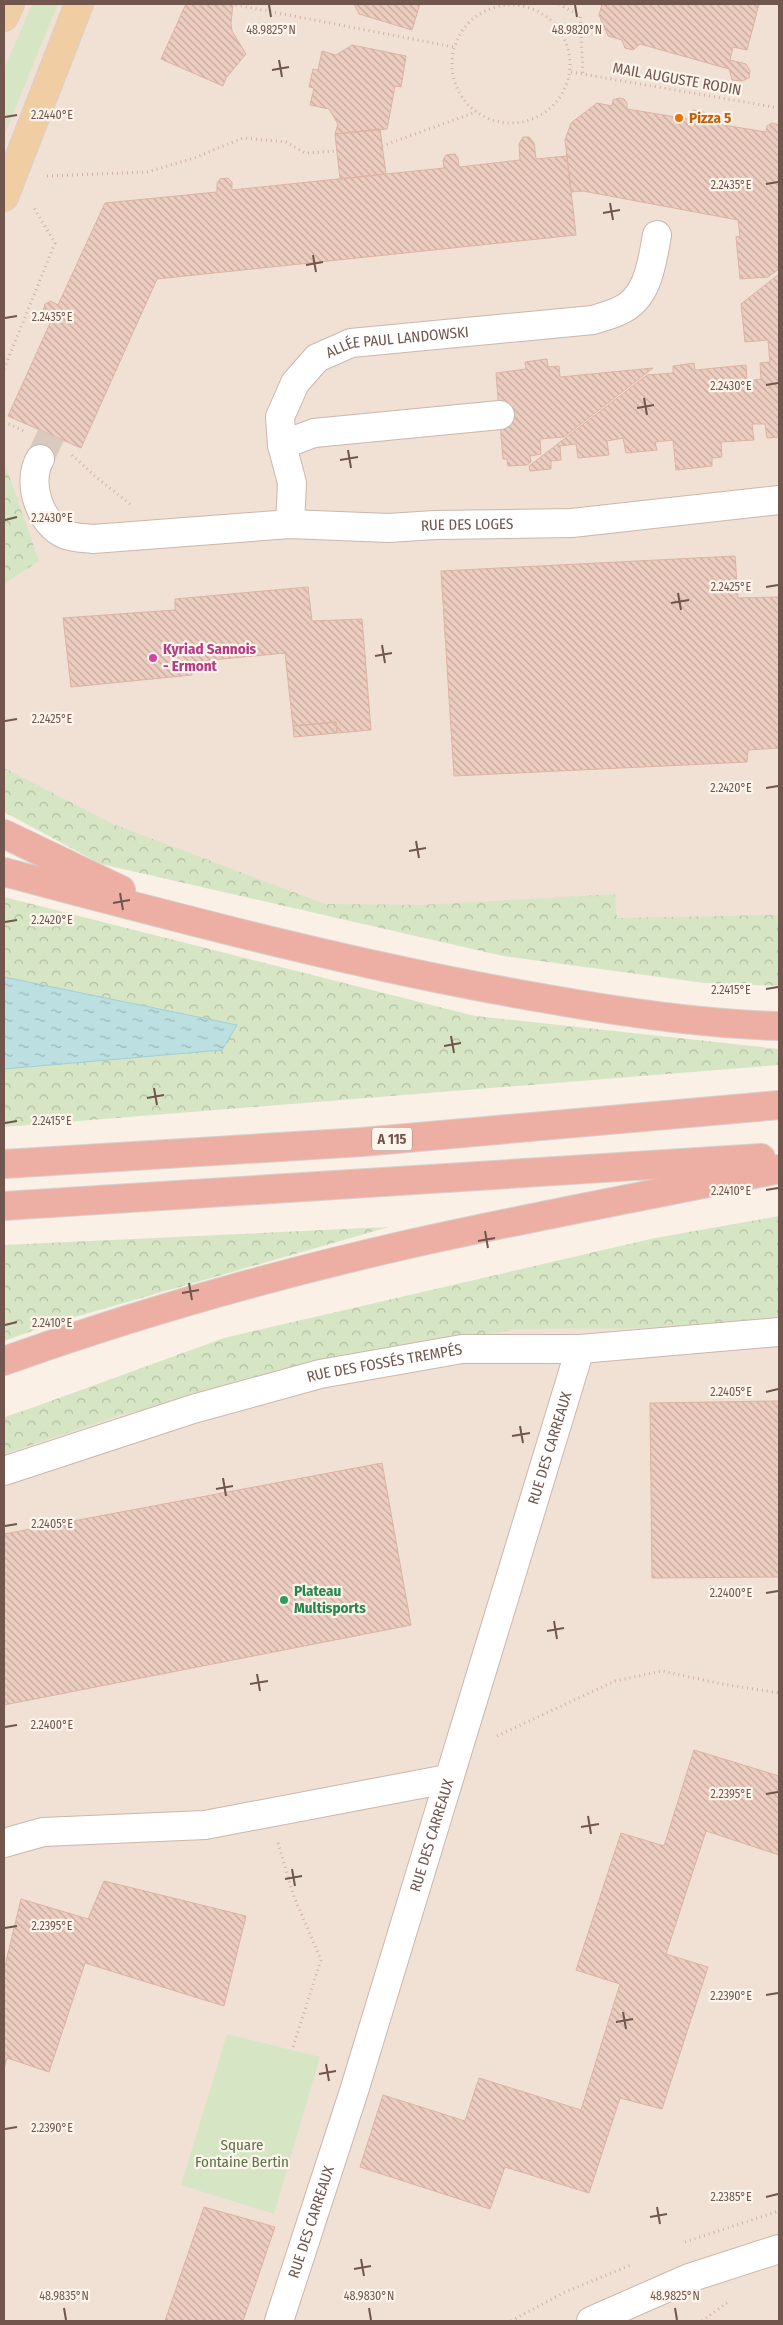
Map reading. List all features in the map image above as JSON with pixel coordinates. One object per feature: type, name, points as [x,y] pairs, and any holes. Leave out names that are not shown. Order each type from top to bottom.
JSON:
[{"type":"highway","points":[[4,834],[189,920]]},
{"type":"highway","points":[[4,872],[229,932],[480,988],[604,1009],[779,1026]]},
{"type":"highway","name":"A 115","points":[[4,1164],[362,1142],[779,1105]]},
{"type":"highway","points":[[4,1206],[257,1192],[779,1157]]},
{"type":"highway","points":[[4,1361],[159,1310],[378,1252],[779,1169]]},
{"type":"main road","points":[[4,17],[10,4]]},
{"type":"main road","points":[[8,187],[79,4]]},
{"type":"street","name":"ALLÉE PAUL LANDOWSKI","points":[[290,524],[292,483],[282,445],[280,417],[295,383],[317,358],[351,343],[593,320],[621,311],[640,294],[651,270],[657,235]]},
{"type":"street","points":[[282,445],[314,433],[500,415]]},
{"type":"street","name":"RUE DES LOGES","points":[[40,459],[37,463],[36,484],[38,506],[47,520],[65,535],[93,539],[290,524],[388,528],[572,523],[779,500]]},
{"type":"street","name":"RUE DES FOSSÉS TREMPÉS","points":[[4,1471],[193,1409],[320,1374],[462,1349],[580,1349],[779,1332]]},
{"type":"street","name":"RUE DES CARREAUX","points":[[279,2321],[354,2091],[450,1770],[580,1349]]},
{"type":"street","points":[[4,1844],[43,1832],[205,1825],[269,1813],[450,1770]]},
{"type":"street","points":[[591,2321],[689,2278],[779,2250]]},
{"type":"path","points":[[231,4],[454,47]]},
{"type":"path","points":[[518,4],[536,9],[552,20],[564,35],[570,53],[571,72],[564,91],[552,108],[535,119],[508,123],[494,121],[476,112],[462,97],[453,78],[452,58],[456,40],[467,24],[481,12],[499,5],[518,4]]},
{"type":"path","points":[[559,4],[580,16],[583,74]]},
{"type":"path","name":"MAIL AUGUSTE RODIN","points":[[571,72],[779,108]]},
{"type":"path","points":[[382,146],[476,112]]},
{"type":"path","points":[[8,187],[83,176],[147,172],[194,158],[243,138],[286,142],[305,153],[337,151]]},
{"type":"path","points":[[4,369],[55,243],[32,206]]},
{"type":"path","points":[[4,422],[30,434]]},
{"type":"path","points":[[66,449],[96,477],[135,507],[154,533]]},
{"type":"path","points":[[450,1770],[502,1734],[615,1681],[662,1671],[722,1684],[779,1693]]},
{"type":"path","points":[[269,1813],[294,1897],[321,1960],[292,2050]]},
{"type":"shaded area","points":[[4,4],[779,4],[779,945],[280,904],[4,772]]},
{"type":"shaded area","points":[[779,1287],[779,2321],[4,2321],[4,1417],[43,1404]]},
{"type":"green space","points":[[32,4],[58,4],[4,136],[4,69]]},
{"type":"green space","points":[[4,461],[39,561],[4,584]]},
{"type":"green space","points":[[4,768],[113,824],[325,904],[421,905],[615,894],[617,918],[779,915],[779,986],[705,983],[503,956],[101,864],[4,812]]},
{"type":"green space","points":[[4,897],[475,1016],[779,1049],[779,1065],[4,1127]]},
{"type":"green space","points":[[779,1216],[779,1319],[685,1328],[515,1329],[123,1414],[4,1454],[4,1418],[224,1338],[655,1238]]},
{"type":"green space","points":[[389,1227],[54,1323],[4,1341],[4,1245]]},
{"type":"green space","name":"Square Fontaine Bertin","points":[[227,2034],[320,2057],[274,2214],[181,2185]]},
{"type":"water","points":[[4,977],[237,1025],[222,1050],[4,1069]]},
{"type":"building","points":[[186,4],[233,4],[232,31],[246,54],[226,78],[223,86],[161,59]]},
{"type":"building","points":[[354,4],[420,4],[412,30],[359,14]]},
{"type":"building","points":[[602,4],[759,4],[747,50],[733,47],[730,60],[746,64],[750,71],[749,78],[742,81],[732,80],[729,69],[640,44],[633,50],[625,48],[622,40],[608,36],[599,15]]},
{"type":"building","points":[[352,45],[406,56],[401,87],[395,86],[387,129],[335,134],[338,124],[329,109],[310,105],[314,88],[309,87],[313,69],[318,70],[322,51],[336,55]]},
{"type":"building","points":[[624,99],[627,103],[627,109],[688,119],[689,113],[693,110],[704,112],[706,115],[705,122],[766,132],[767,126],[772,123],[779,125],[779,269],[768,277],[740,279],[736,237],[740,236],[738,220],[583,191],[571,192],[565,140],[571,123],[597,103],[612,106],[613,100]]},
{"type":"building","points":[[380,129],[386,174],[340,179],[335,134]]},
{"type":"building","points":[[523,137],[529,137],[534,143],[536,159],[567,156],[576,235],[157,279],[81,448],[8,416],[52,319],[44,316],[45,304],[51,301],[58,305],[105,203],[217,192],[217,183],[220,179],[228,178],[232,182],[232,190],[444,168],[443,160],[446,155],[455,154],[458,158],[459,167],[520,160],[519,144]]},
{"type":"building","points":[[779,274],[779,437],[767,438],[765,424],[752,424],[754,440],[721,442],[722,457],[712,458],[712,466],[676,470],[673,440],[655,442],[657,450],[626,453],[623,438],[607,441],[609,455],[578,458],[576,444],[560,446],[561,460],[551,461],[551,469],[530,471],[529,466],[647,375],[673,373],[673,366],[694,363],[695,370],[746,365],[747,381],[761,379],[760,363],[770,362],[768,340],[745,342],[741,304]]},
{"type":"building","points":[[547,359],[548,367],[559,366],[560,377],[653,368],[564,437],[540,439],[541,454],[530,456],[531,462],[527,465],[508,466],[507,459],[503,459],[496,373],[526,369],[525,362]]},
{"type":"building","points":[[735,556],[738,598],[779,597],[779,748],[748,750],[747,762],[454,776],[441,571]]},
{"type":"building","name":"Kyriad Sannois - Ermont","points":[[308,587],[312,621],[362,619],[371,730],[337,733],[336,722],[293,726],[285,653],[191,662],[192,675],[71,687],[63,618],[175,610],[175,599]]},
{"type":"building","points":[[336,722],[337,733],[294,737],[293,726]]},
{"type":"building","points":[[779,1401],[779,1577],[652,1578],[650,1403]]},
{"type":"building","points":[[382,1463],[411,1625],[4,1705],[4,1534]]},
{"type":"building","points":[[694,1750],[779,1776],[779,1855],[706,1831],[666,1954],[708,1967],[662,2109],[620,2098],[589,2193],[505,2167],[490,2209],[360,2167],[383,2095],[465,2121],[479,2078],[581,2110],[620,1984],[576,1970],[621,1833],[664,1846]]},
{"type":"building","points":[[104,1881],[246,1916],[224,2006],[85,1963],[49,2072],[7,2058],[4,2069],[4,1970],[21,1899],[88,1919]]},
{"type":"building","points":[[204,2207],[275,2227],[243,2321],[165,2321]]},
{"type":"tunnel","points":[[40,459],[51,435]]},
{"type":"place","name":"Pizza 5","points":[[679,118]]},
{"type":"place","name":"Kyriad Sannois - Ermont","points":[[153,658]]},
{"type":"place","name":"Plateau Multisports","points":[[284,1600]]}]
